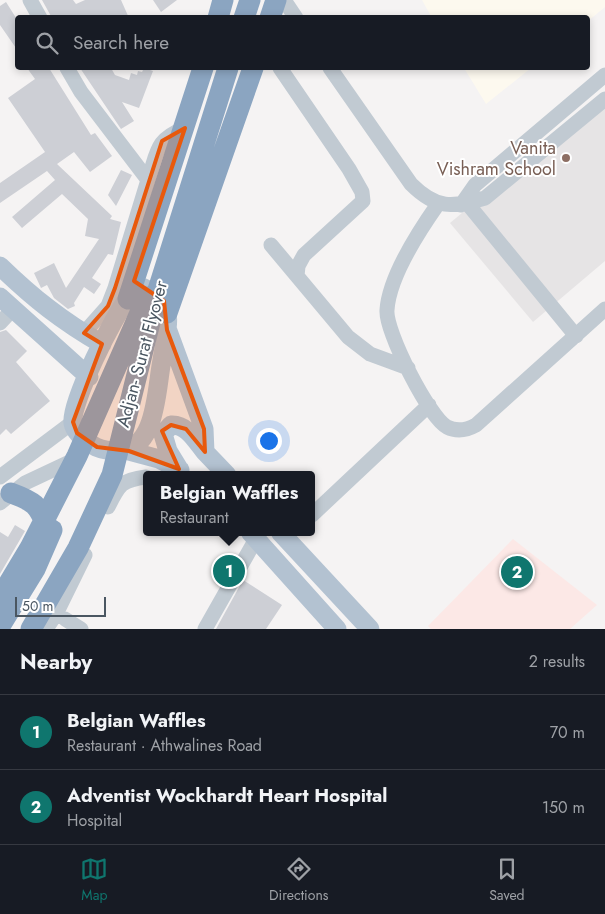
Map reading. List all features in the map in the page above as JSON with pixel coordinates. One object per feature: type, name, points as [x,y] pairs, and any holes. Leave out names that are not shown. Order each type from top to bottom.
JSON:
[{"type":"highway","points":[[219,15],[223,0]]},
{"type":"highway","points":[[239,15],[244,0]]},
{"type":"highway","points":[[245,15],[250,0]]},
{"type":"highway","points":[[271,15],[276,0]]},
{"type":"highway","points":[[128,299],[202,70]]},
{"type":"highway","name":"Adjan- Surat Flyover","points":[[0,598],[30,548],[77,456],[131,330],[152,287],[221,70]]},
{"type":"highway","name":"Adjan- Surat Flyover","points":[[31,629],[78,548],[112,475],[158,290],[227,70]]},
{"type":"highway","points":[[167,321],[252,70]]},
{"type":"highway","points":[[0,626],[47,546],[55,522],[57,469],[75,428]]},
{"type":"highway","points":[[15,629],[55,566],[97,485],[101,448]]},
{"type":"highway","points":[[4,491],[33,501],[40,510],[49,530],[47,546]]},
{"type":"main road","points":[[0,266],[44,307],[102,344]]},
{"type":"main road","points":[[181,471],[159,459],[129,451],[101,448],[75,428],[79,396],[102,344],[128,299],[144,288],[164,301],[167,321],[204,429],[205,452]]},
{"type":"main road","points":[[4,310],[89,377]]},
{"type":"main road","points":[[129,451],[138,445],[149,430],[167,321]]},
{"type":"main road","points":[[182,471],[168,450],[163,434],[170,425],[177,425],[186,429],[223,471]]},
{"type":"main road","points":[[253,536],[337,629]]},
{"type":"main road","points":[[288,536],[370,629]]},
{"type":"street","points":[[30,0],[38,15]]},
{"type":"street","points":[[284,0],[294,15]]},
{"type":"street","points":[[68,70],[81,92],[148,180]]},
{"type":"street","points":[[281,70],[349,169],[362,192],[363,201],[304,256],[298,266],[297,276]]},
{"type":"street","points":[[331,70],[411,184],[424,197],[438,204],[464,204],[485,198],[605,99]]},
{"type":"street","points":[[464,204],[475,184],[605,75]]},
{"type":"street","points":[[84,333],[108,306],[162,141],[168,135],[185,128]]},
{"type":"street","points":[[438,204],[411,245],[389,296],[386,311],[388,328],[408,368],[429,405],[446,426],[455,430],[467,430],[476,425],[605,309]]},
{"type":"street","points":[[464,204],[576,336]]},
{"type":"street","points":[[271,245],[348,337],[360,348],[370,354],[408,368]]},
{"type":"street","points":[[315,512],[429,405]]},
{"type":"street","points":[[4,491],[75,428]]},
{"type":"street","points":[[4,491],[101,448]]},
{"type":"street","points":[[46,629],[56,614],[116,490],[121,484],[130,479],[143,477]]},
{"type":"street","points":[[205,629],[253,536]]},
{"type":"street","points":[[65,619],[81,629]]},
{"type":"highlighted area","points":[[185,128],[134,281],[164,301],[167,330],[204,429],[205,452],[186,429],[171,425],[162,431],[179,469],[129,451],[97,447],[77,433],[73,422],[102,344],[84,333],[108,306],[162,141]]},
{"type":"shaded area","points":[[422,0],[605,0],[605,7],[590,19],[590,15],[430,15]]},
{"type":"shaded area","points":[[465,70],[528,70],[486,104]]},
{"type":"shaded area","name":"Vanita Vishram School","points":[[605,93],[605,261],[533,322],[450,223]]},
{"type":"shaded area","points":[[513,539],[597,605],[570,629],[431,629],[428,626]]},
{"type":"building","points":[[42,0],[73,0],[76,4],[85,0],[121,0],[128,15],[50,15]]},
{"type":"building","points":[[153,0],[177,0],[161,12]]},
{"type":"building","points":[[6,2],[15,16],[15,47],[0,25],[0,6]]},
{"type":"building","points":[[28,70],[50,70],[91,135],[95,133],[112,156],[90,172],[74,152],[57,164],[112,216],[110,219],[121,222],[113,255],[108,254],[92,278],[101,284],[94,294],[84,287],[74,303],[75,306],[68,309],[54,298],[47,285],[41,288],[34,273],[54,263],[66,288],[99,239],[85,236],[88,219],[62,194],[22,228],[12,217],[55,180],[47,171],[0,203],[0,183],[45,152],[8,98],[35,79]]},
{"type":"building","points":[[81,70],[112,70],[115,75],[129,80],[131,73],[137,75],[138,71],[153,71],[139,108],[122,102],[134,121],[121,129]]},
{"type":"building","points":[[121,170],[132,175],[116,206],[108,195]]},
{"type":"building","points":[[6,330],[27,351],[16,362],[50,401],[11,434],[6,429],[0,435],[0,332]]},
{"type":"building","points":[[15,525],[25,531],[0,574],[0,532],[8,537]]},
{"type":"building","points":[[243,580],[282,605],[266,629],[216,629]]},
{"type":"place","name":"Vanita Vishram School","points":[[566,158]]},
{"type":"place","name":"Belgian Waffles","points":[[229,571]]},
{"type":"place","name":"Adventist Wockhardt Heart Hospital","points":[[517,572]]}]
